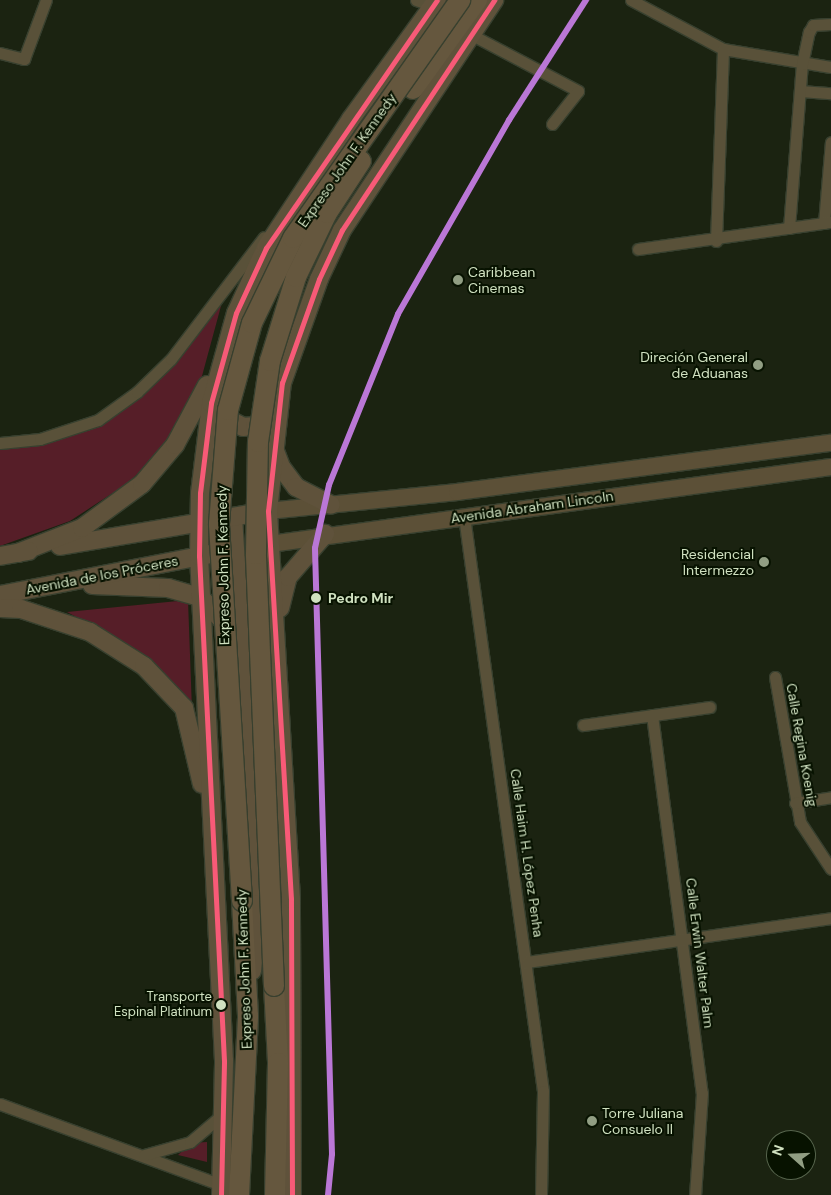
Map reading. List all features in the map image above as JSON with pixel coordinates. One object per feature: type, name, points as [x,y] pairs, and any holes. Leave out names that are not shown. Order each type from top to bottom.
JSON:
[{"type":"highway","name":"Expreso John F. Kennedy","points":[[239,1195],[248,1016],[221,583],[221,461],[228,410],[252,323],[293,238],[460,0]]},
{"type":"highway","name":"Expreso John F. Kennedy","points":[[275,1195],[278,1064],[255,536],[263,396],[282,318],[312,243],[347,182],[477,0]]},
{"type":"highway","points":[[241,1170],[244,1195]]},
{"type":"main road","points":[[215,386],[218,415],[233,425],[255,426],[270,412],[315,287],[342,230],[494,0]]},
{"type":"main road","points":[[18,553],[82,528],[142,484],[186,428],[266,248],[307,182],[435,3]]},
{"type":"main road","points":[[221,1190],[224,1113],[218,942],[199,556],[203,451],[215,386],[236,313]]},
{"type":"main road","points":[[282,383],[268,511],[291,898],[292,1195]]},
{"type":"main road","name":"Avenida Abraham Lincoln","points":[[233,518],[268,511],[331,505],[831,443]]},
{"type":"main road","points":[[274,447],[281,468],[296,487],[331,505]]},
{"type":"main road","name":"Avenida Abraham Lincoln","points":[[234,550],[326,534],[831,467]]},
{"type":"main road","points":[[0,556],[233,518],[258,904],[248,1016]]},
{"type":"main road","points":[[276,641],[288,577],[310,546],[326,534]]},
{"type":"main road","name":"Avenida de los Próceres","points":[[0,595],[67,584],[234,550]]},
{"type":"main road","points":[[67,584],[168,588],[200,597],[224,618],[242,652]]},
{"type":"main road","points":[[0,608],[64,622],[121,649],[184,708],[197,751],[207,816],[218,942]]},
{"type":"street","points":[[0,53],[24,59],[46,0]]},
{"type":"street","points":[[416,0],[435,3]]},
{"type":"street","points":[[631,0],[724,50],[802,64],[831,67]]},
{"type":"street","points":[[789,228],[802,64],[809,32],[813,25],[831,24]]},
{"type":"street","points":[[472,35],[578,91],[552,124]]},
{"type":"street","points":[[716,241],[724,50]]},
{"type":"street","points":[[800,91],[831,93]]},
{"type":"street","points":[[638,249],[716,241],[827,223],[831,142]]},
{"type":"street","points":[[0,443],[40,439],[98,420],[137,392],[171,359],[307,182]]},
{"type":"street","name":"Calle Haim H. López Penha","points":[[464,516],[527,962],[543,1091],[541,1195]]},
{"type":"street","name":"Calle Regina Koenig","points":[[775,677],[795,803],[807,836],[831,868]]},
{"type":"street","points":[[583,725],[710,707]]},
{"type":"street","name":"Calle Erwin Walter Palm","points":[[652,715],[684,941],[702,1093],[694,1195]]},
{"type":"street","points":[[795,803],[831,797]]},
{"type":"street","points":[[527,962],[684,941],[831,918]]},
{"type":"street","points":[[0,1104],[144,1155],[221,1190]]},
{"type":"street","points":[[144,1155],[190,1142],[224,1113]]},
{"type":"shaded area","points":[[224,295],[202,376],[183,418],[154,458],[128,483],[70,521],[0,546],[0,446],[45,444],[86,430],[135,396]]},
{"type":"shaded area","points":[[188,600],[192,710],[136,649],[67,612]]},
{"type":"shaded area","points":[[207,1142],[207,1162],[178,1155],[191,1143]]},
{"type":"transit line","points":[[221,1195],[224,1061],[199,556],[200,493],[211,403],[236,313],[266,248],[437,0]]},
{"type":"transit line","points":[[292,1195],[291,899],[268,511],[282,383],[319,279],[342,230],[494,0]]},
{"type":"transit line","points":[[328,1195],[332,1154],[315,548],[329,485],[398,314],[509,120],[586,0]]},
{"type":"place","name":"Caribbean Cinemas","points":[[458,280]]},
{"type":"place","name":"Direción General de Aduanas","points":[[758,365]]},
{"type":"place","name":"Residencial Intermezzo","points":[[764,562]]},
{"type":"place","name":"Pedro Mir","points":[[316,598]]},
{"type":"place","name":"Transporte Espinal Platinum","points":[[221,1005]]},
{"type":"place","name":"Torre Juliana Consuelo II","points":[[592,1121]]}]
